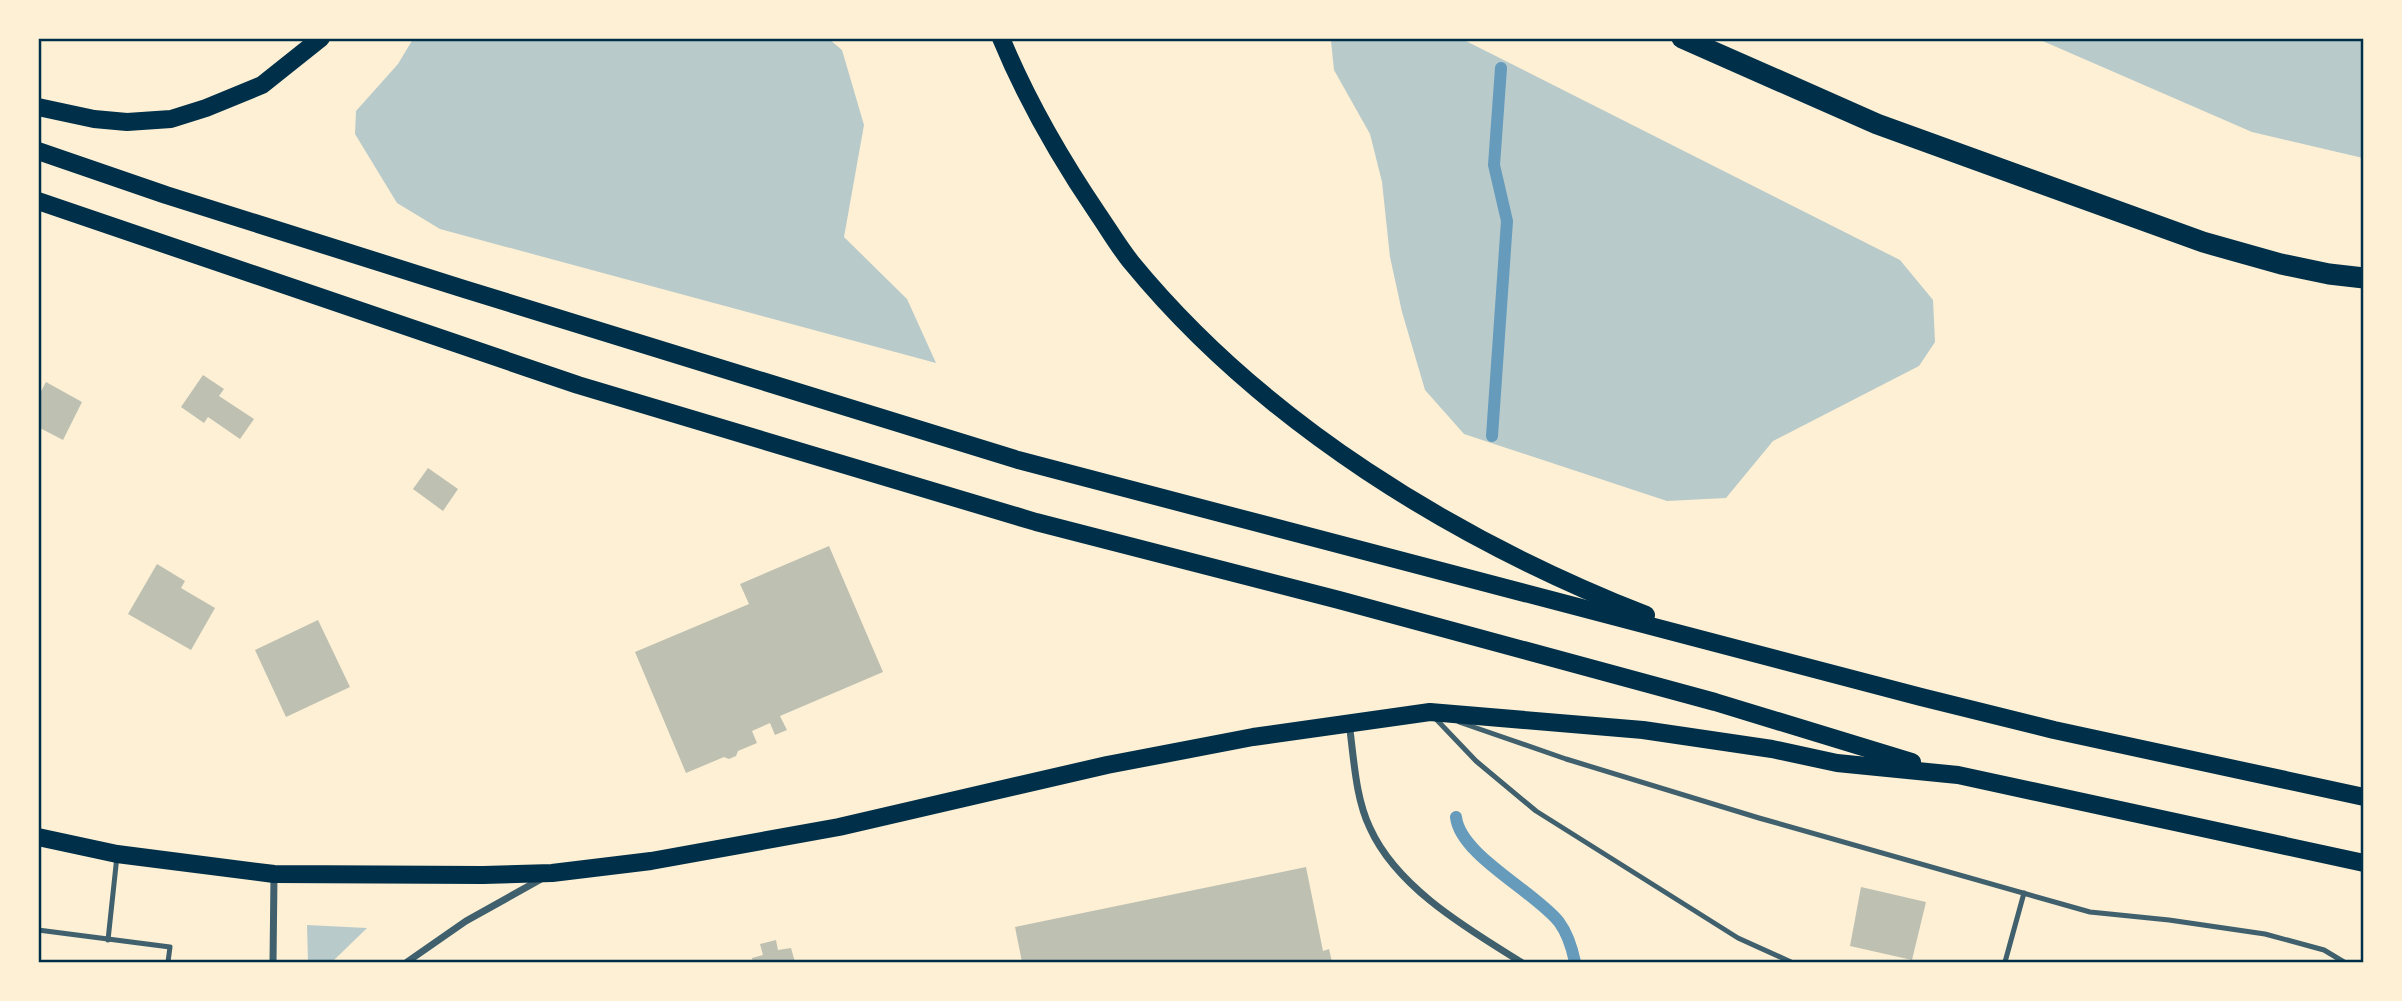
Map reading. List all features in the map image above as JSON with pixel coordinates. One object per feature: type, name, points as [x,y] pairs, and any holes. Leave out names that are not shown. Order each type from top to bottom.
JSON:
[{"type":"highway","points":[[1682,38],[1877,124],[2203,242],[2281,264],[2364,278]]},
{"type":"main road","points":[[38,107],[127,122],[171,119],[262,85],[321,38]]},
{"type":"main road","points":[[1001,38],[1021,87],[1066,167],[1130,261],[1194,331],[1249,382],[1372,475],[1476,536],[1553,577],[1715,642]]},
{"type":"main road","points":[[38,151],[166,195],[451,285],[1018,460],[1921,697],[2054,730],[2364,797]]},
{"type":"main road","points":[[38,201],[578,385],[1023,518],[1715,702],[1833,740],[1958,775],[2364,863]]},
{"type":"main road","points":[[38,836],[117,854],[274,874],[552,873],[651,861],[839,827],[1107,765],[1252,737],[1430,712],[1643,730],[1772,749],[1837,763],[1958,775]]},
{"type":"street","points":[[1349,722],[1360,794],[1369,827],[1380,846],[1403,874],[1437,907],[1521,962]]},
{"type":"street","points":[[407,962],[466,921],[552,873]]},
{"type":"street","points":[[274,874],[274,962]]},
{"type":"lane","points":[[1430,712],[1566,759],[1759,818],[2090,912],[2265,934],[2324,950],[2344,962]]},
{"type":"lane","points":[[1430,712],[1476,761],[1536,811],[1738,938],[1791,962]]},
{"type":"lane","points":[[108,940],[117,854]]},
{"type":"lane","points":[[2004,962],[2024,893]]},
{"type":"lane","points":[[38,930],[170,947],[168,962]]},
{"type":"shaded area","points":[[413,39],[829,39],[842,50],[864,125],[844,237],[907,299],[936,363],[440,229],[397,203],[355,134],[356,111],[398,64]]},
{"type":"shaded area","points":[[1333,39],[1462,39],[1900,260],[1933,300],[1935,342],[1919,366],[1773,441],[1726,498],[1667,501],[1464,434],[1425,390],[1402,312],[1390,257],[1382,182],[1370,134],[1334,70]]},
{"type":"shaded area","points":[[2038,39],[2363,39],[2363,158],[2252,132]]},
{"type":"shaded area","points":[[307,925],[367,928],[332,962],[308,962]]},
{"type":"building","points":[[203,375],[224,389],[219,396],[254,419],[240,439],[208,417],[204,423],[181,407]]},
{"type":"building","points":[[46,382],[82,402],[63,440],[38,427],[38,397]]},
{"type":"building","points":[[428,468],[458,489],[443,511],[413,489]]},
{"type":"building","points":[[829,546],[883,672],[780,716],[787,730],[775,735],[770,723],[752,731],[757,743],[738,751],[736,756],[729,759],[724,757],[686,773],[635,652],[749,604],[740,584]]},
{"type":"building","points":[[157,564],[185,581],[181,588],[215,608],[191,650],[128,614]]},
{"type":"building","points":[[318,620],[350,687],[286,717],[255,650]]},
{"type":"building","points":[[1306,867],[1323,951],[1329,949],[1332,962],[1022,962],[1015,927]]},
{"type":"building","points":[[1861,887],[1926,902],[1912,960],[1850,946]]},
{"type":"building","points":[[776,940],[778,950],[791,948],[795,962],[753,962],[752,958],[763,955],[760,944]]},
{"type":"waterway","points":[[1492,436],[1507,221],[1494,165],[1501,68]]},
{"type":"waterway","points":[[1456,817],[1470,845],[1559,922],[1565,931],[1575,962]]}]
